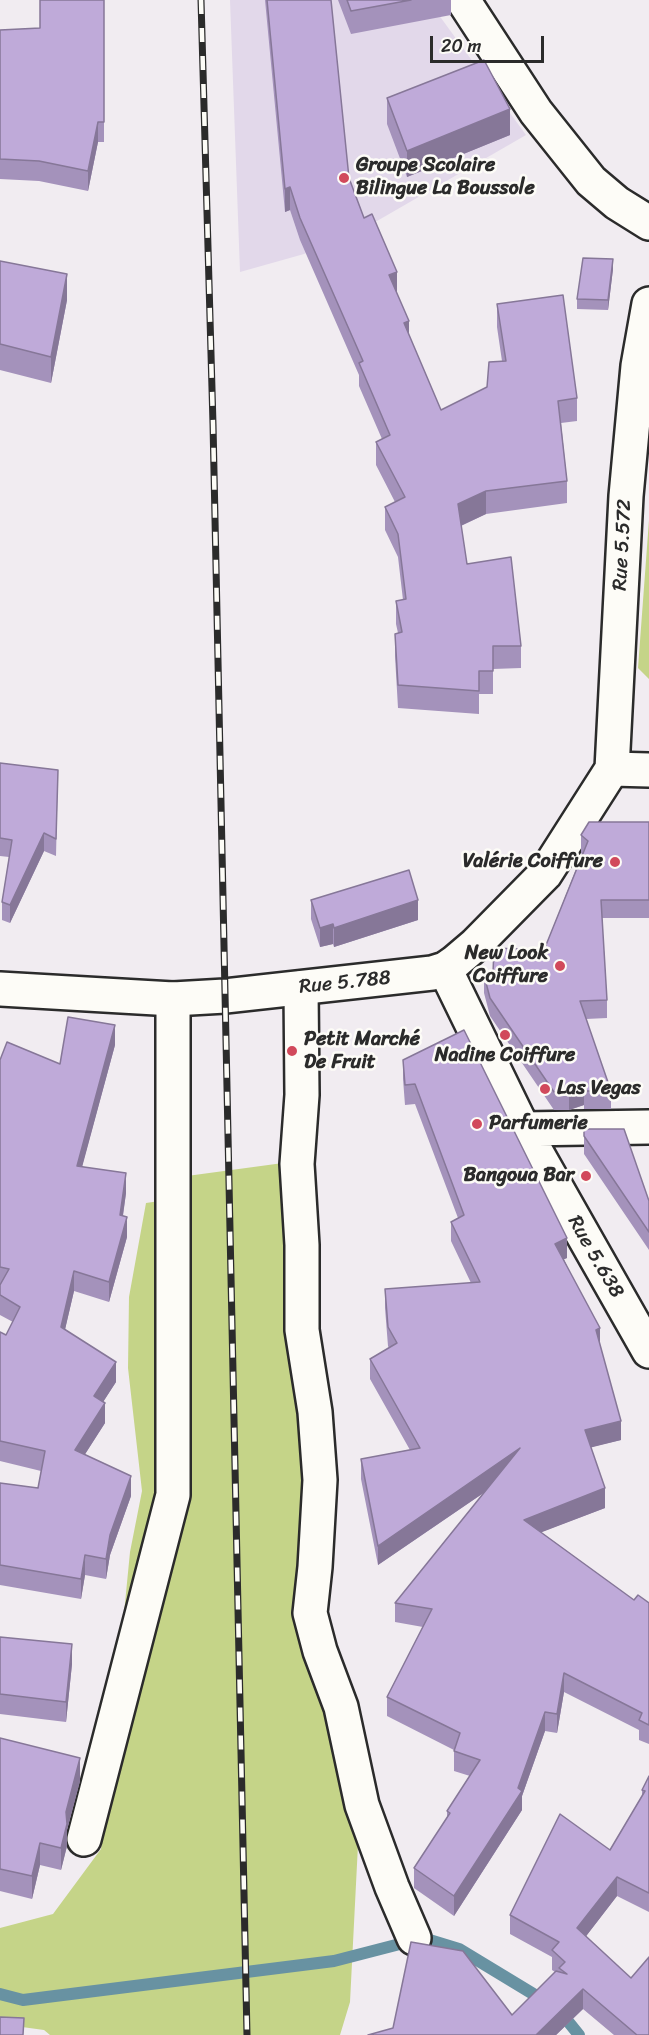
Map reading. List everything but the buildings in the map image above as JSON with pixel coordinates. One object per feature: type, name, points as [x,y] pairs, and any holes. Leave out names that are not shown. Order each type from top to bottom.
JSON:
[{"type":"street","points":[[463,0],[536,112],[591,181],[649,223]]},
{"type":"street","name":"Rue 5.572","points":[[607,777],[626,496],[638,366],[649,304]]},
{"type":"street","points":[[607,777],[649,770]]},
{"type":"street","name":"Rue 5.788","points":[[0,989],[173,999],[301,988],[432,973],[445,969],[475,945],[545,874],[607,777]]},
{"type":"street","name":"Rue 5.638","points":[[445,969],[523,1129],[649,1352]]},
{"type":"street","points":[[301,988],[302,1095],[297,1164],[302,1245],[302,1330],[315,1412],[320,1480],[310,1613],[320,1651],[341,1707],[362,1805],[392,1887],[414,1938]]},
{"type":"street","points":[[84,1839],[173,1495],[173,999]]},
{"type":"street","points":[[523,1129],[649,1127]]},
{"type":"shaded area","name":"Groupe Scolaire Bilingue La Boussole","points":[[230,0],[428,0],[526,135],[377,221],[304,254],[240,272]]},
{"type":"green space","points":[[649,520],[649,679],[638,668]]},
{"type":"green space","points":[[283,1163],[310,1446],[311,1661],[359,1825],[350,2002],[340,2035],[50,2035],[44,2030],[0,2024],[0,1928],[53,1914],[101,1849],[130,1552],[142,1491],[128,1368],[129,1297],[146,1203],[187,1197],[187,1176]]},
{"type":"waterway","points":[[0,1994],[23,2000],[334,1961],[423,1938],[459,1949],[558,2009],[579,2035]]},
{"type":"railway","points":[[201,0],[213,424],[247,2035]]},
{"type":"place","name":"Groupe Scolaire Bilingue La Boussole","points":[[344,178]]},
{"type":"place","name":"Valérie Coiffure","points":[[615,862]]},
{"type":"place","name":"New Look Coiffure","points":[[560,966]]},
{"type":"place","name":"Nadine Coiffure","points":[[505,1035]]},
{"type":"place","name":"Petit Marché De Fruit","points":[[292,1051]]},
{"type":"place","name":"Las Vegas","points":[[545,1089]]},
{"type":"place","name":"Parfumerie","points":[[477,1124]]},
{"type":"place","name":"Bangoua Bar","points":[[586,1176]]}]
